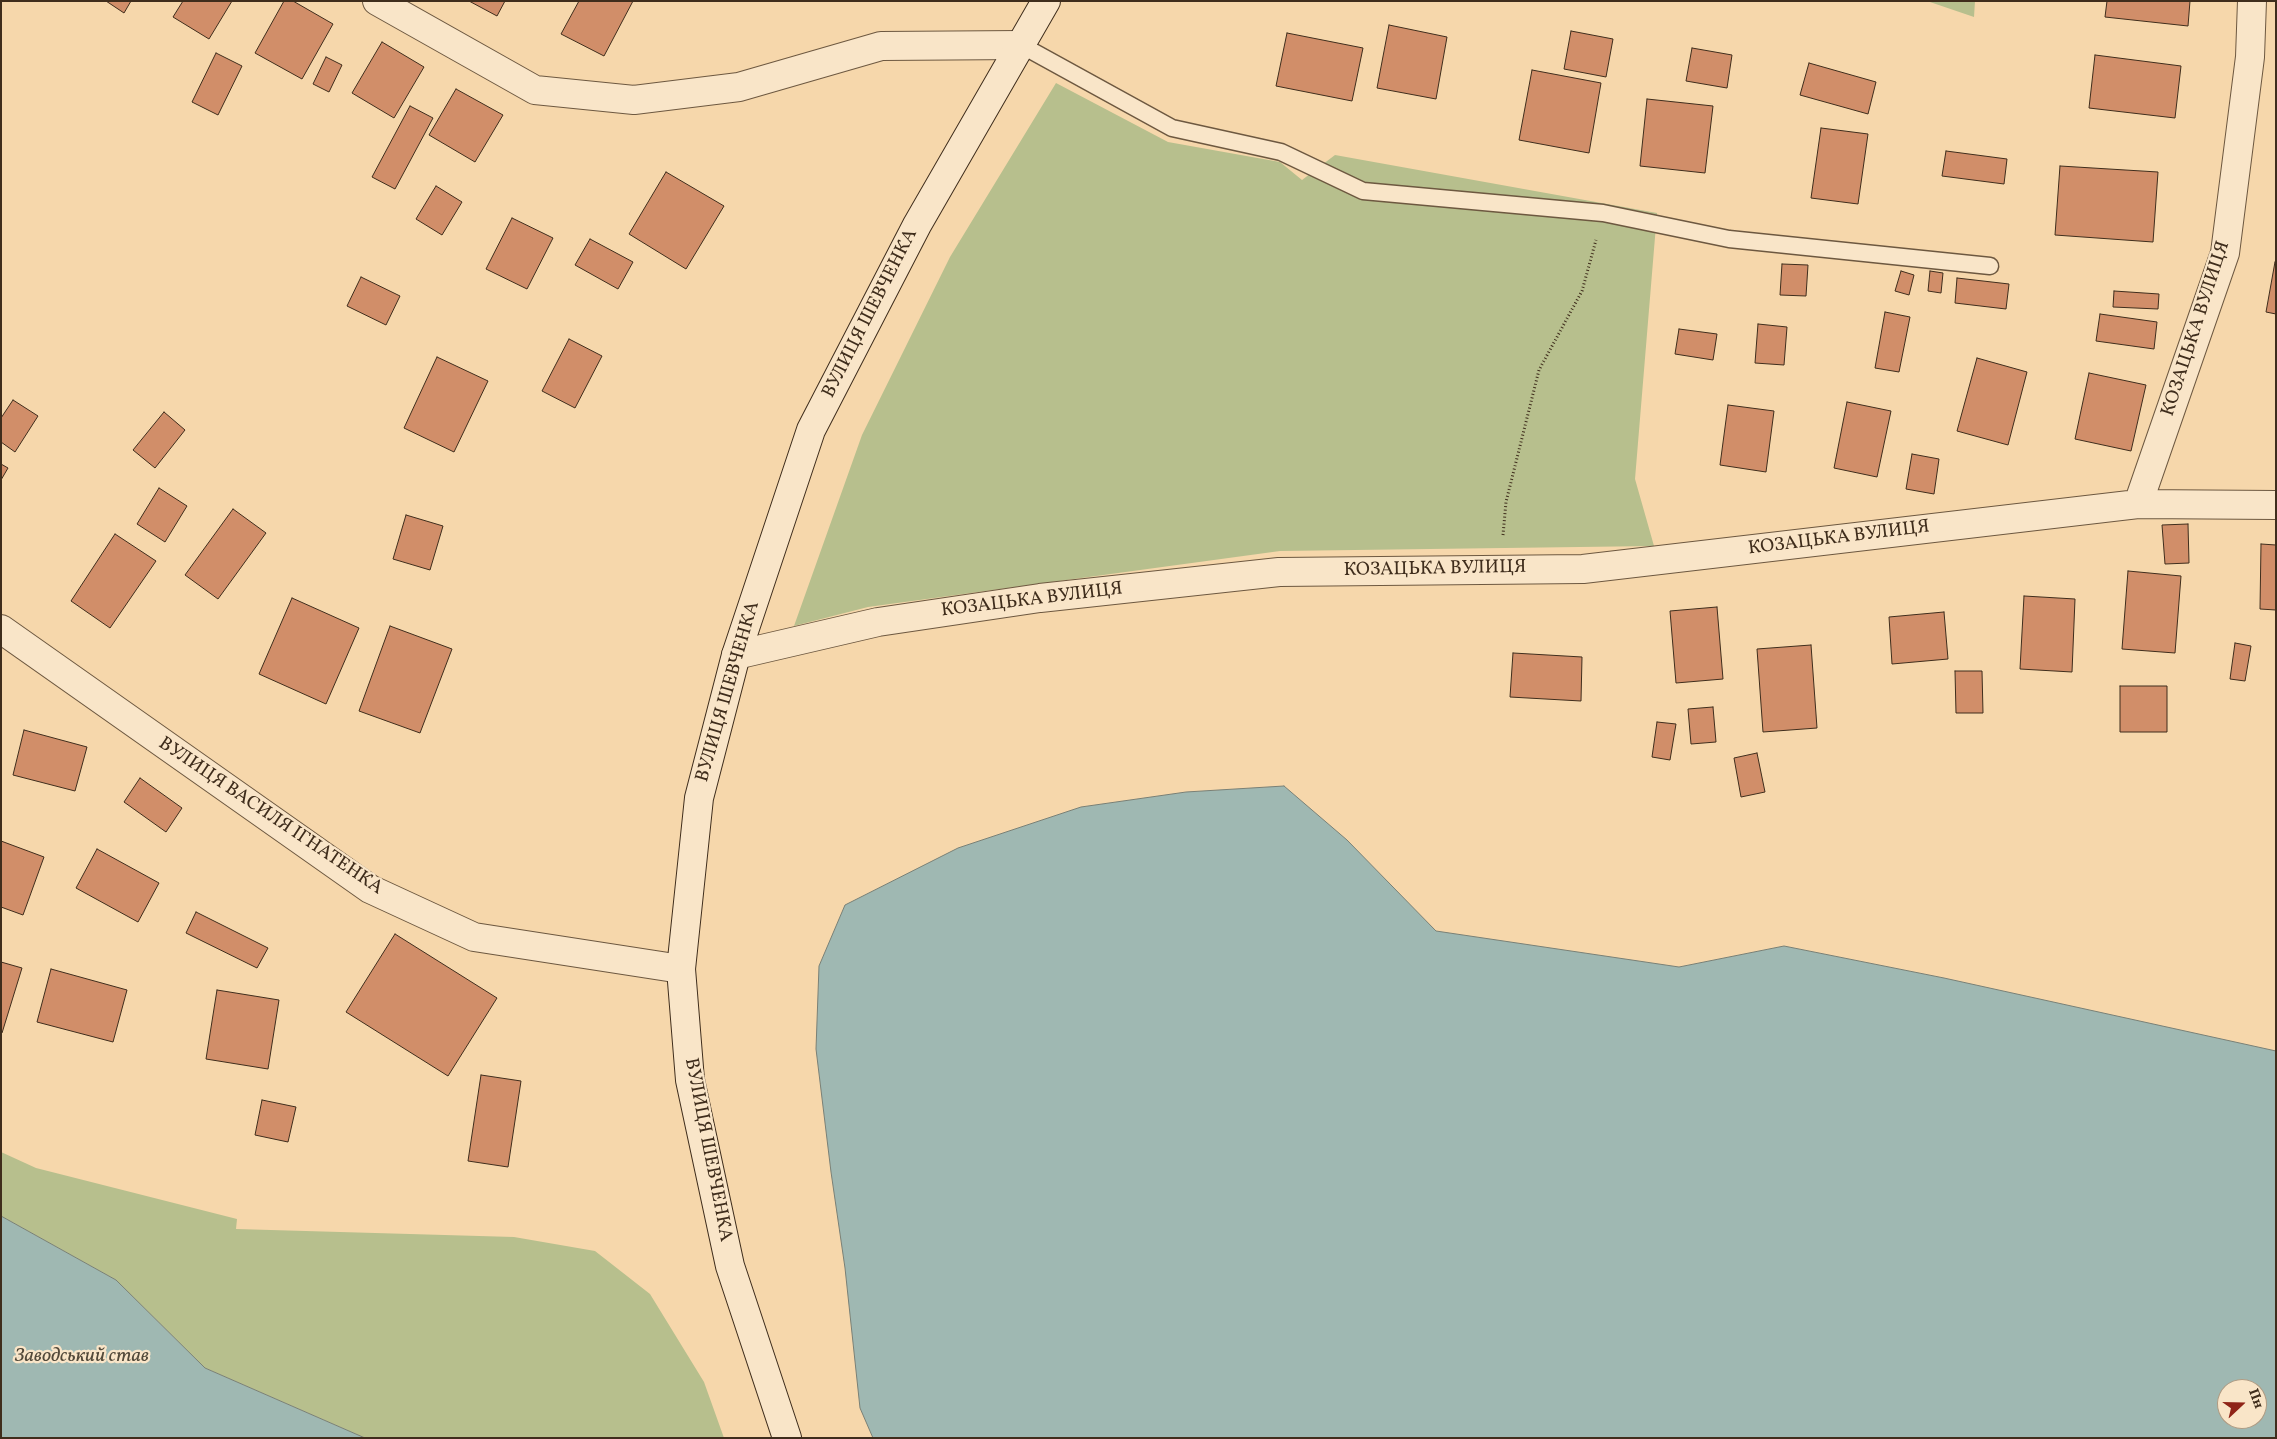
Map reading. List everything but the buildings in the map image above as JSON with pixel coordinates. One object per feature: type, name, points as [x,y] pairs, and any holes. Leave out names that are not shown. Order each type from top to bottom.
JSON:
[{"type":"street","points":[[377,1],[535,90],[634,100],[739,87],[881,46],[1021,45]]},
{"type":"street","name":"ВУЛИЦЯ ШЕВЧЕНКА","points":[[786,1438],[730,1266],[690,1080],[681,969],[700,798],[736,655],[811,430],[917,225],[1046,1]]},
{"type":"street","name":"КОЗАЦЬКА ВУЛИЦЯ","points":[[2138,504],[2225,252],[2250,57],[2252,1]]},
{"type":"street","name":"КОЗАЦЬКА ВУЛИЦЯ","points":[[736,655],[878,622],[1049,597],[1279,572],[1583,569],[2138,504],[2276,505]]},
{"type":"street","name":"ВУЛИЦЯ ВАСИЛЯ ІГНАТЕНКА","points":[[1,630],[370,889],[474,937],[681,969]]},
{"type":"lane","points":[[1021,45],[1172,128],[1281,152],[1364,191],[1603,213],[1729,239],[1990,266]]},
{"type":"path","points":[[1500,570],[1506,502],[1539,370],[1582,291],[1603,213]]},
{"type":"green space","points":[[1927,1],[1975,1],[1974,17]]},
{"type":"green space","points":[[1056,83],[1168,142],[1280,162],[1302,180],[1335,155],[1657,213],[1635,479],[1654,546],[1280,551],[868,607],[794,626],[862,435],[950,257]]},
{"type":"green space","points":[[1,1152],[36,1168],[237,1219],[236,1229],[514,1237],[595,1251],[650,1294],[704,1382],[724,1438],[365,1438],[205,1368],[116,1280],[1,1216]]},
{"type":"water","points":[[1284,786],[1347,840],[1436,931],[1679,967],[1784,946],[1944,978],[2276,1051],[2276,1438],[873,1438],[860,1408],[845,1268],[816,1049],[819,966],[845,905],[958,848],[1081,807],[1186,792]]},
{"type":"water","name":"Заводський став","points":[[1,1216],[116,1280],[205,1368],[365,1438],[1,1438]]}]
